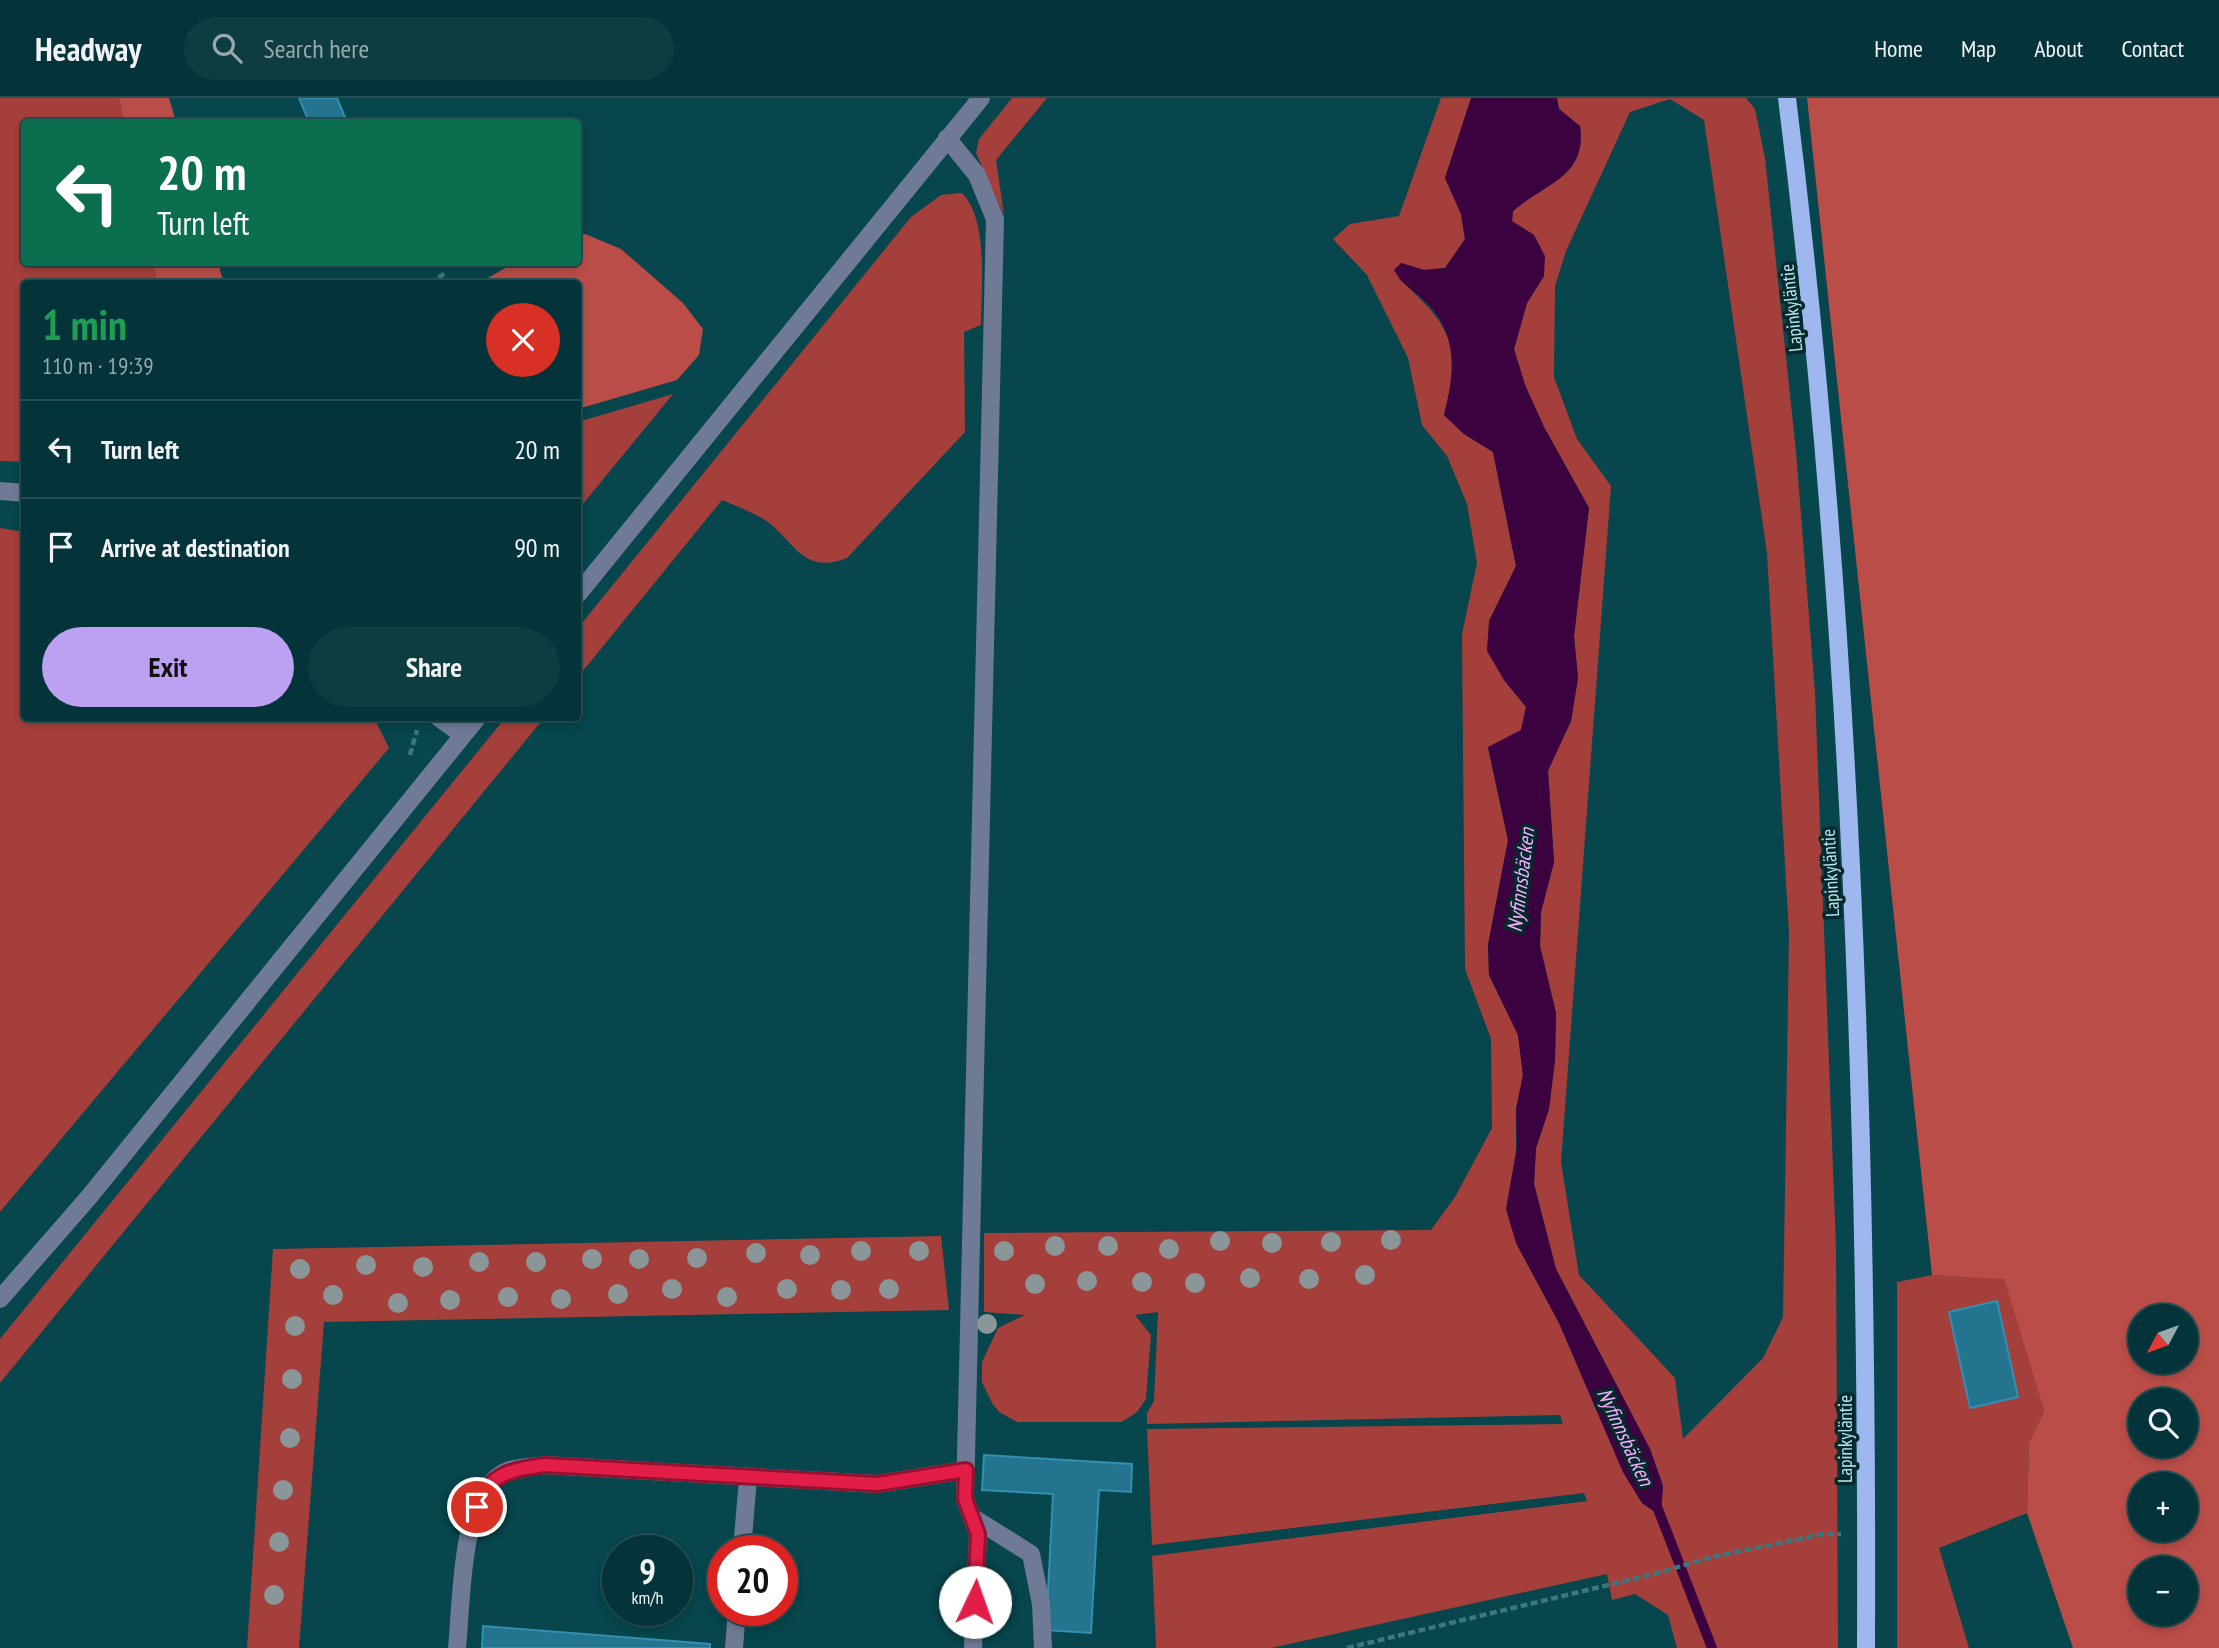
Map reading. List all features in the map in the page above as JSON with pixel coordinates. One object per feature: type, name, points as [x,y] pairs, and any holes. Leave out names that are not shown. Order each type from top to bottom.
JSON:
[{"type":"main road","name":"Lapinkyläntie","points":[[1787,98],[1810,276],[1829,479],[1855,949],[1864,1170],[1866,1648]]},
{"type":"street","points":[[581,590],[981,98]]},
{"type":"street","points":[[947,138],[977,175],[995,219],[965,1499],[978,1534],[972,1648]]},
{"type":"street","points":[[0,491],[21,493]]},
{"type":"street","points":[[444,721],[463,734]]},
{"type":"street","points":[[0,1299],[89,1197],[474,721]]},
{"type":"street","points":[[457,1648],[471,1523],[483,1492],[507,1471],[545,1465],[877,1484],[966,1470]]},
{"type":"street","points":[[743,1535],[748,1478]]},
{"type":"street","points":[[972,1517],[1031,1554],[1041,1604],[1042,1648]]},
{"type":"street","points":[[734,1648],[736,1626]]},
{"type":"path","points":[[435,280],[445,273]]},
{"type":"path","points":[[1347,1648],[1654,1574],[1712,1557],[1823,1534],[1866,1533]]},
{"type":"shaded area","points":[[0,98],[119,98],[123,119],[21,119],[21,266],[154,266],[156,280],[21,280],[21,462],[0,461]]},
{"type":"shaded area","points":[[119,98],[169,98],[175,119],[123,119]]},
{"type":"shaded area","points":[[1012,98],[1047,98],[996,160],[1004,215],[976,153],[979,139]]},
{"type":"shaded area","points":[[1441,98],[1471,98],[1445,178],[1461,214],[1465,239],[1445,268],[1424,270],[1401,263],[1399,279],[1431,310],[1448,339],[1452,354],[1452,371],[1444,415],[1464,434],[1493,452],[1516,566],[1489,621],[1504,680],[1526,707],[1521,730],[1488,748],[1508,840],[1488,945],[1489,975],[1518,1035],[1523,1075],[1516,1109],[1516,1243],[1559,1323],[1623,1472],[1642,1503],[1660,1516],[1663,1486],[1650,1449],[1556,1269],[1534,1184],[1536,1148],[1549,1109],[1555,1060],[1556,1013],[1540,946],[1541,912],[1554,862],[1548,770],[1571,721],[1578,678],[1574,636],[1589,508],[1544,427],[1525,385],[1514,349],[1527,303],[1544,276],[1534,235],[1512,221],[1513,211],[1562,177],[1577,157],[1581,143],[1580,126],[1559,109],[1557,98],[1746,98],[1755,109],[1765,158],[1796,452],[1815,692],[1836,1248],[1838,1648],[1677,1648],[1668,1615],[1635,1594],[1612,1600],[1607,1574],[1271,1648],[1156,1648],[1152,1556],[1587,1501],[1584,1493],[1152,1545],[1147,1429],[1563,1424],[1560,1415],[1147,1424],[1147,1413],[1154,1401],[1158,1312],[1135,1315],[1151,1335],[1146,1399],[1137,1412],[1122,1422],[1017,1422],[999,1412],[982,1382],[982,1362],[998,1328],[1025,1315],[984,1312],[984,1233],[1431,1230],[1455,1197],[1492,1128],[1491,1039],[1465,969],[1462,634],[1477,563],[1467,504],[1447,456],[1422,425],[1408,358],[1367,275],[1333,239],[1350,224],[1399,216]],"holes":[[[1670,99],[1704,120],[1767,553],[1789,934],[1783,1317],[1763,1358],[1683,1439],[1675,1378],[1579,1275],[1561,1162],[1611,486],[1577,439],[1554,377],[1555,286],[1566,251],[1630,112]]]},
{"type":"shaded area","points":[[1807,98],[2219,98],[2219,1648],[2073,1648],[2027,1513],[2029,1443],[2044,1411],[2004,1279],[1932,1275]]},
{"type":"shaded area","points":[[962,193],[971,205],[982,255],[981,325],[964,332],[965,432],[847,558],[832,562],[810,560],[768,522],[722,500],[581,673],[581,624],[911,217],[941,195]]},
{"type":"shaded area","points":[[585,234],[621,249],[683,303],[703,329],[699,355],[677,380],[581,408],[581,280],[484,280],[509,266],[581,266],[581,235]]},
{"type":"shaded area","points":[[154,266],[219,266],[223,280],[156,280]]},
{"type":"shaded area","points":[[673,394],[581,506],[581,421]]},
{"type":"shaded area","points":[[0,528],[21,532],[21,721],[376,721],[389,748],[0,1212]]},
{"type":"shaded area","points":[[503,721],[542,721],[0,1383],[0,1339]]},
{"type":"shaded area","points":[[941,1236],[949,1310],[324,1322],[299,1648],[247,1648],[273,1249]]},
{"type":"shaded area","points":[[1932,1275],[2004,1278],[2044,1411],[2029,1443],[2027,1513],[1939,1548],[1969,1648],[1897,1648],[1897,1282]]},
{"type":"water","points":[[1471,98],[1557,98],[1559,109],[1580,126],[1581,143],[1571,168],[1513,211],[1512,221],[1534,235],[1545,256],[1544,276],[1527,303],[1514,349],[1525,385],[1544,427],[1589,508],[1574,636],[1578,678],[1571,721],[1548,771],[1554,862],[1541,912],[1540,946],[1556,1013],[1555,1060],[1549,1109],[1536,1148],[1534,1184],[1556,1269],[1650,1449],[1663,1486],[1661,1516],[1642,1503],[1623,1472],[1559,1323],[1516,1243],[1506,1209],[1517,1146],[1516,1109],[1523,1075],[1518,1035],[1489,975],[1488,945],[1508,840],[1488,747],[1521,730],[1526,707],[1504,680],[1487,651],[1489,621],[1516,566],[1493,452],[1464,434],[1444,415],[1452,372],[1450,344],[1445,331],[1429,305],[1405,285],[1394,270],[1401,263],[1424,270],[1445,268],[1465,239],[1461,214],[1445,178]]},
{"type":"building","points":[[299,98],[337,98],[346,119],[308,119]]},
{"type":"building","points":[[1997,1301],[2018,1397],[1970,1408],[1949,1312]]},
{"type":"building","points":[[984,1455],[1132,1464],[1131,1492],[1099,1490],[1091,1633],[1046,1630],[1053,1494],[982,1490]]},
{"type":"building","points":[[483,1626],[710,1644],[710,1648],[482,1648]]},
{"type":"waterway","name":"Nyfinnsbäcken","points":[[1656,1504],[1712,1648]]},
{"type":"route","points":[[477,1507],[483,1492],[507,1471],[545,1465],[877,1484],[966,1470],[965,1499],[978,1534],[975,1602]]}]
